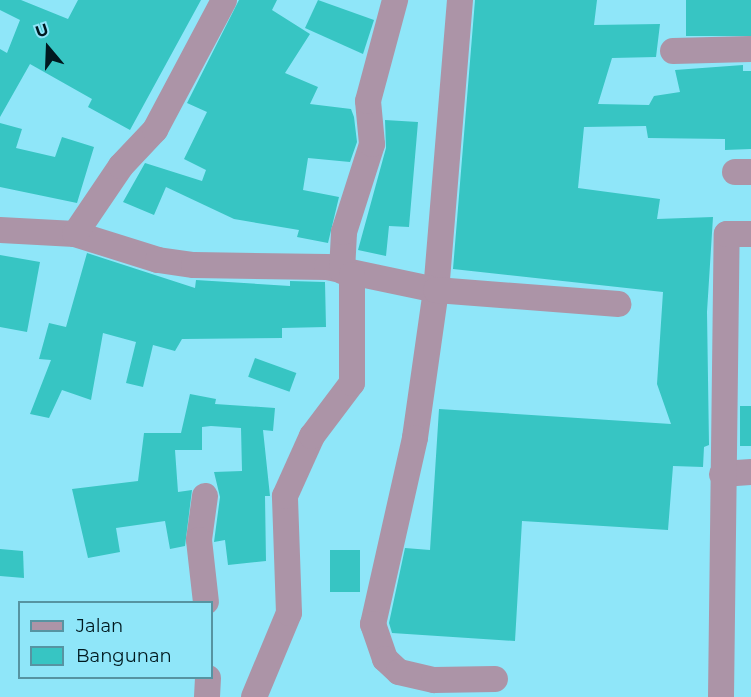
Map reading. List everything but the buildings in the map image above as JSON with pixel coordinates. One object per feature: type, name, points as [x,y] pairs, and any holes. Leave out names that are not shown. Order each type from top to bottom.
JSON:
[{"type":"street","points":[[75,234],[121,166],[155,130],[224,0]]},
{"type":"street","points":[[254,697],[289,613],[285,496],[312,436],[352,383],[344,232],[372,144],[368,101],[395,0]]},
{"type":"street","points":[[460,0],[436,290],[416,438],[372,624],[385,659],[399,672],[434,680],[495,679]]},
{"type":"street","points":[[673,51],[751,49]]},
{"type":"street","points":[[0,230],[75,234],[158,260],[347,273],[436,290],[618,304]]},
{"type":"street","points":[[721,697],[722,474],[727,234],[751,234]]},
{"type":"street","points":[[722,474],[751,472]]},
{"type":"street","points":[[205,496],[199,540],[206,601]]},
{"type":"street","points":[[207,697],[208,679]]}]
